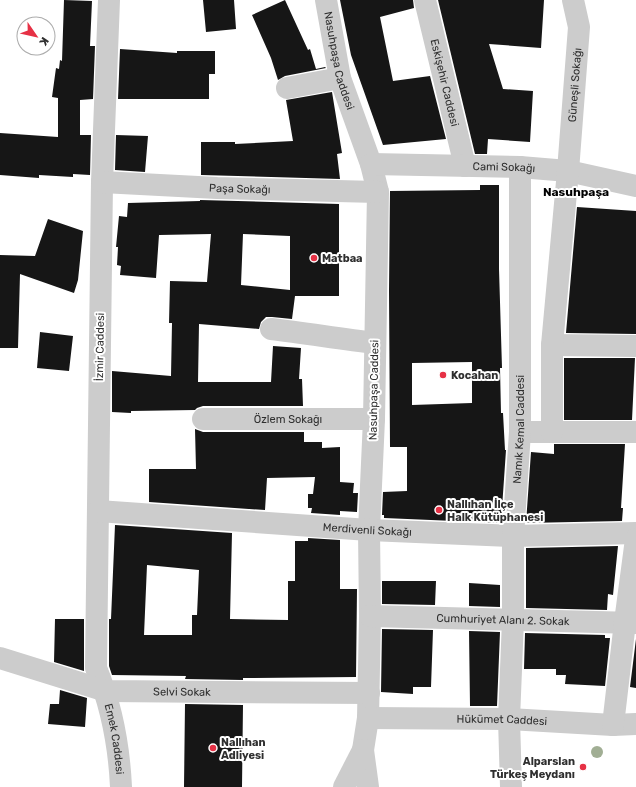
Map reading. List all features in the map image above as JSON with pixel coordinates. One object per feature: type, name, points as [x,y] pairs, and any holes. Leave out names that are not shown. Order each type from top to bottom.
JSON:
[{"type":"street","name":"İzmir Caddesi","points":[[106,691],[96,668],[102,182],[109,0]]},
{"type":"street","name":"Nasuhpaşa Caddesi","points":[[326,0],[340,78],[371,164],[378,192],[374,419],[370,530],[368,718],[364,750],[368,787]]},
{"type":"street","name":"Eskişehir Caddesi","points":[[424,0],[465,166]]},
{"type":"street","name":"Güneşli Sokağı","points":[[552,432],[552,345],[568,171],[579,27],[573,0]]},
{"type":"street","points":[[288,88],[340,78]]},
{"type":"street","name":"Cami Sokağı","points":[[371,164],[520,167],[568,171],[636,186]]},
{"type":"street","name":"Namık Kemal Caddesi","points":[[511,787],[509,719],[513,536],[520,432],[520,167]]},
{"type":"street","name":"Paşa Sokağı","points":[[102,182],[217,188],[378,192]]},
{"type":"street","points":[[271,329],[375,343]]},
{"type":"street","points":[[552,345],[636,346]]},
{"type":"street","name":"Özlem Sokağı","points":[[202,419],[374,419]]},
{"type":"street","points":[[520,432],[636,432]]},
{"type":"street","name":"Merdivenli Sokağı","points":[[98,511],[370,530],[513,536],[636,533]]},
{"type":"street","points":[[613,725],[630,623],[636,539]]},
{"type":"street","name":"Cumhuriyet Alanı 2. Sokak","points":[[370,616],[630,623]]},
{"type":"street","name":"Selvi Sokak","points":[[0,658],[106,691],[368,693]]},
{"type":"street","name":"Emek Caddesi","points":[[106,691],[120,760],[121,787]]},
{"type":"street","name":"Hükümet Caddesi","points":[[368,718],[509,719],[613,725],[636,724]]},
{"type":"street","points":[[344,787],[364,750]]},
{"type":"building","points":[[64,0],[92,1],[90,46],[95,46],[93,99],[80,100],[80,135],[91,135],[90,175],[73,174],[73,177],[39,175],[39,178],[0,175],[0,133],[58,137],[58,98],[52,97],[56,68],[59,69],[60,60],[62,61]]},
{"type":"building","points":[[203,0],[234,0],[236,29],[206,32]]},
{"type":"building","points":[[285,0],[308,50],[310,49],[316,69],[326,68],[285,76],[278,80],[271,58],[252,15]]},
{"type":"building","points":[[340,0],[413,0],[414,8],[380,17],[393,81],[430,76],[446,139],[383,145],[351,55]]},
{"type":"building","points":[[438,0],[544,0],[541,48],[489,44],[503,89],[533,91],[530,142],[488,139],[487,154],[475,154]]},
{"type":"building","points":[[120,49],[177,53],[177,51],[215,51],[215,74],[209,74],[209,99],[118,99]]},
{"type":"building","points":[[332,92],[342,153],[337,154],[340,179],[201,175],[201,142],[235,142],[235,144],[293,141],[286,100]]},
{"type":"building","points":[[116,135],[148,136],[145,172],[115,170]]},
{"type":"building","points":[[480,185],[499,185],[499,269],[502,368],[500,368],[501,413],[503,413],[506,450],[501,523],[384,518],[384,515],[382,515],[383,492],[407,491],[407,447],[390,447],[390,191],[480,190]],"holes":[[[472,362],[472,403],[412,405],[412,363]]]},
{"type":"building","points":[[200,201],[339,204],[339,296],[295,296],[292,319],[266,317],[261,322],[259,329],[199,324],[198,382],[271,382],[273,346],[301,348],[299,379],[302,379],[303,406],[203,406],[195,410],[131,411],[131,413],[112,412],[112,371],[171,376],[172,323],[169,323],[170,281],[207,282],[211,234],[159,235],[156,278],[120,275],[121,266],[117,265],[118,247],[116,247],[119,216],[127,217],[128,203]],"holes":[[[243,234],[290,236],[290,290],[241,285]]]},
{"type":"building","points":[[577,207],[636,211],[636,334],[566,333]]},
{"type":"building","points":[[48,219],[83,231],[78,280],[74,293],[20,274],[18,348],[0,348],[0,255],[35,256]]},
{"type":"building","points":[[40,332],[73,336],[69,371],[37,368]]},
{"type":"building","points":[[564,358],[635,358],[632,420],[564,420]]},
{"type":"building","points":[[195,429],[203,432],[304,432],[304,442],[322,442],[322,448],[340,447],[340,482],[354,483],[353,493],[358,493],[357,512],[340,511],[340,515],[311,513],[312,508],[308,508],[308,494],[313,494],[315,477],[267,478],[265,510],[149,502],[149,469],[196,469]]},
{"type":"building","points":[[554,444],[625,444],[621,508],[623,508],[622,521],[526,523],[531,452],[554,454]]},
{"type":"building","points":[[115,525],[232,533],[230,619],[288,620],[288,581],[295,581],[295,541],[308,541],[308,538],[340,540],[340,589],[357,589],[356,677],[243,678],[243,680],[185,679],[186,676],[112,675],[109,666],[109,619],[111,619]],"holes":[[[147,565],[199,570],[197,615],[192,615],[192,635],[144,635]]]},
{"type":"building","points":[[618,546],[613,595],[608,594],[607,610],[526,608],[526,548]]},
{"type":"building","points":[[382,581],[436,581],[435,605],[382,604]]},
{"type":"building","points":[[469,583],[500,585],[500,607],[469,606]]},
{"type":"building","points":[[55,619],[84,619],[84,671],[54,662]]},
{"type":"building","points":[[382,629],[433,630],[431,687],[413,687],[413,694],[381,692]]},
{"type":"building","points":[[469,631],[500,632],[497,706],[470,706]]},
{"type":"building","points":[[525,633],[605,635],[605,638],[610,638],[605,686],[565,684],[566,675],[556,675],[556,669],[524,669]]},
{"type":"building","points":[[636,639],[636,688],[630,687]]},
{"type":"building","points":[[60,690],[87,698],[85,727],[48,724],[50,704],[59,704]]},
{"type":"building","name":"Nallıhan Adliyesi","points":[[185,704],[243,705],[242,787],[184,787]]},
{"type":"place","name":"Matbaa","points":[[314,258]]},
{"type":"place","name":"Kocahan","points":[[443,375]]},
{"type":"place","name":"Nallıhan İlçe Halk Kütüphanesi","points":[[439,510]]},
{"type":"place","name":"Nallıhan Adliyesi","points":[[213,748]]},
{"type":"place","name":"Alparslan Türkeş Meydanı","points":[[583,767]]},
{"type":"district","name":"Nasuhpaşa","points":[[576,192]]}]
